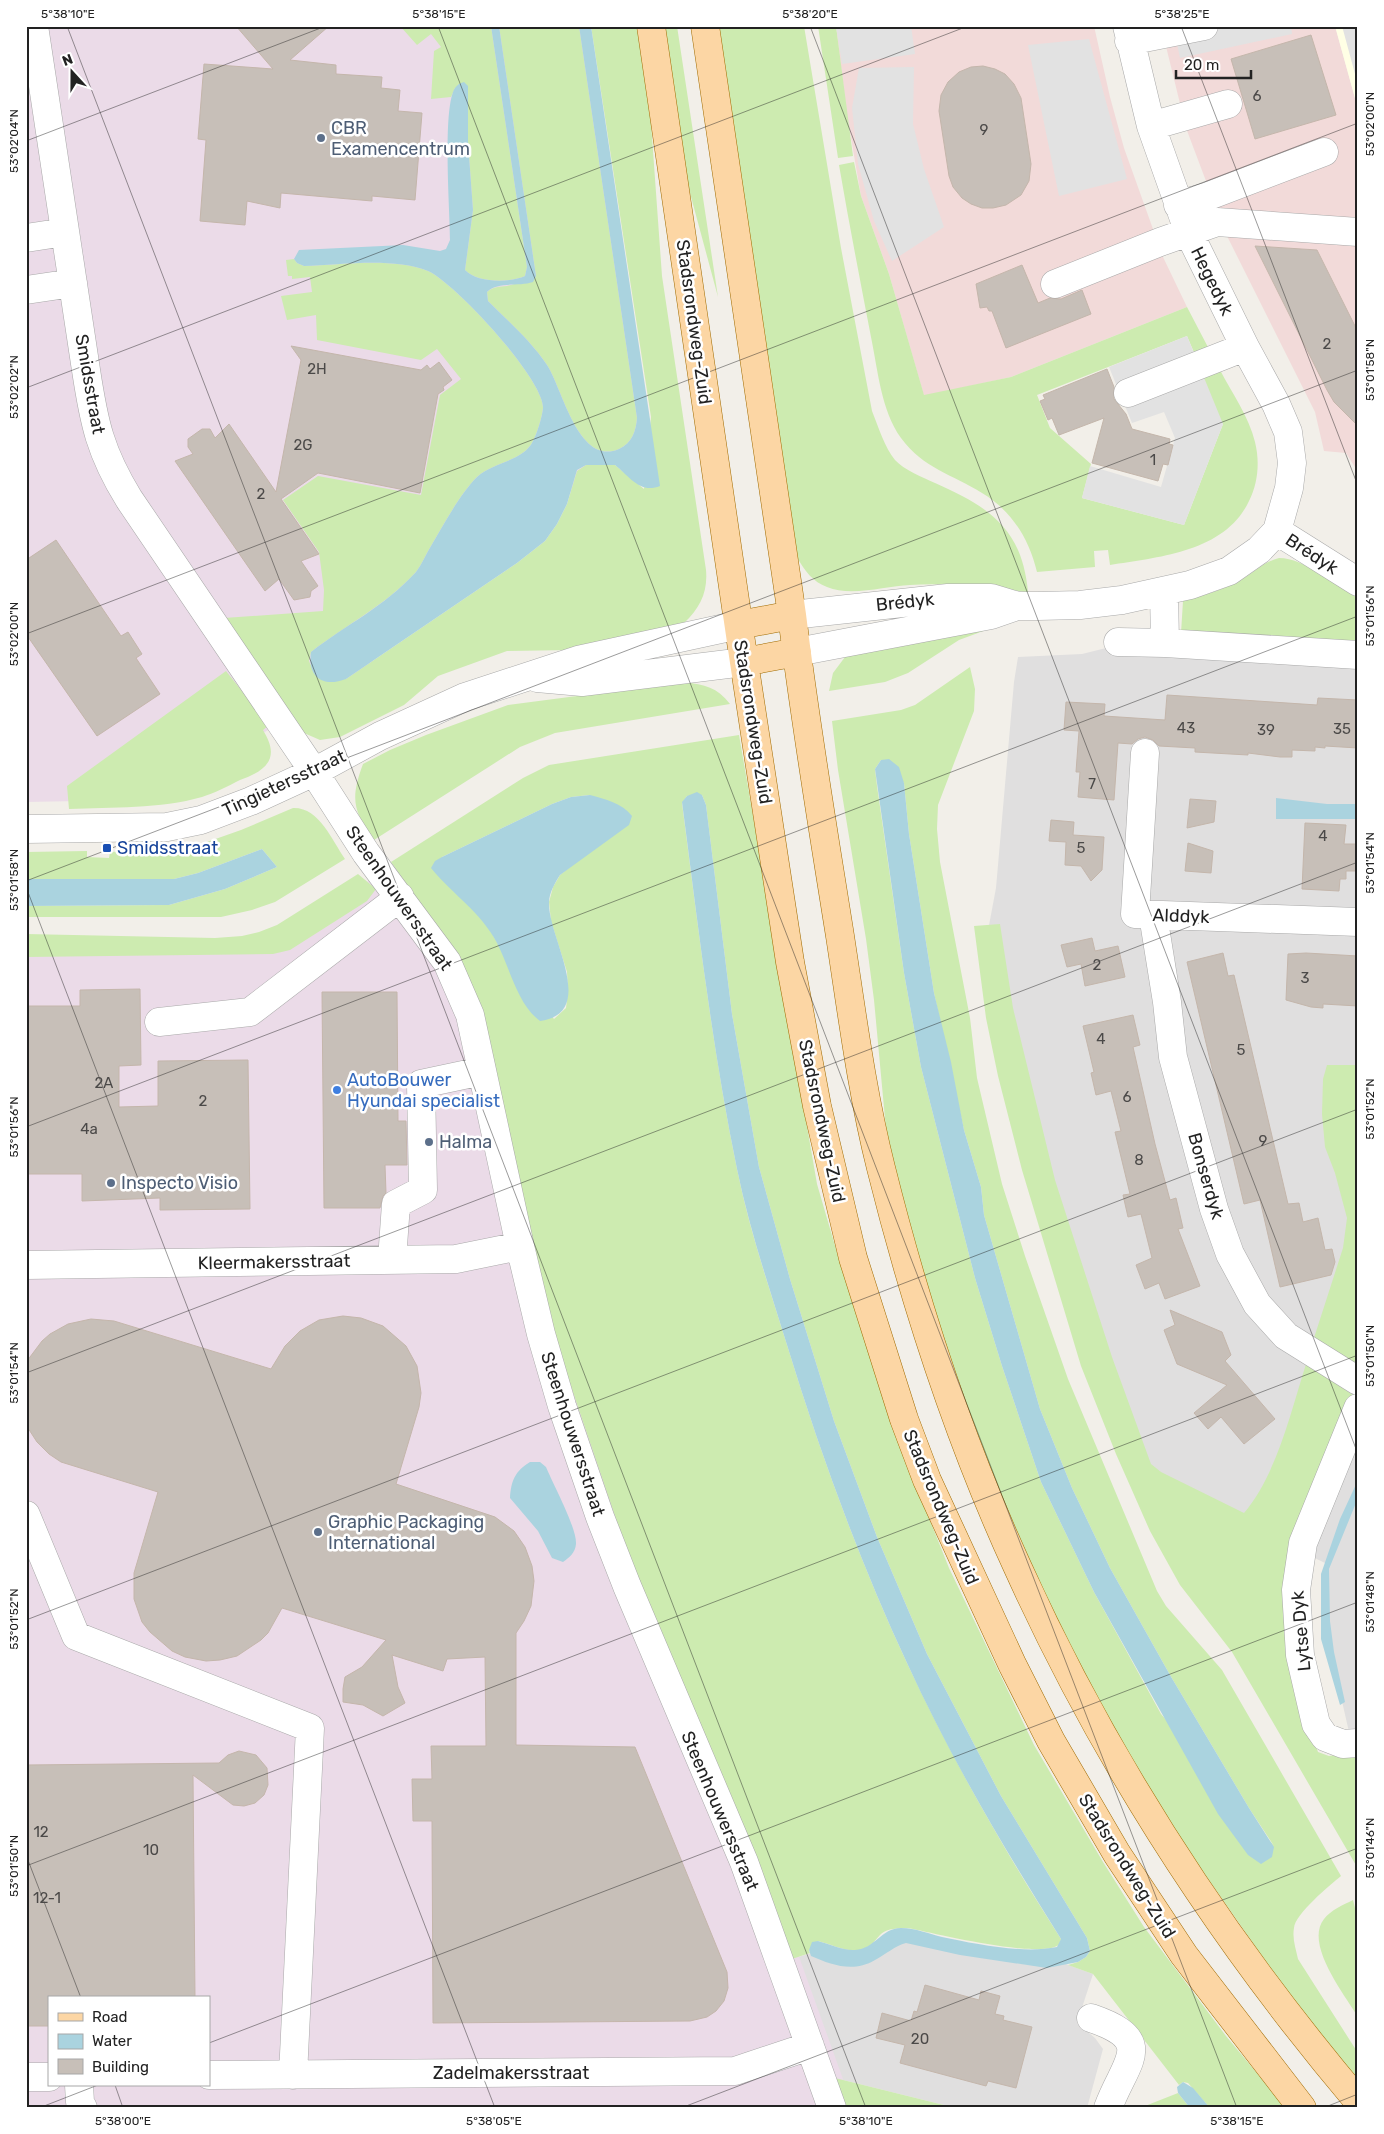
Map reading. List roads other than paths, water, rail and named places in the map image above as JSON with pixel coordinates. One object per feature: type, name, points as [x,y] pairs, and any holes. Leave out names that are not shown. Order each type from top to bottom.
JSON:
[{"type":"main road","name":"Stadsrondweg-Zuid","points":[[651,26],[790,962],[817,1106],[853,1258],[904,1419],[927,1480],[1012,1664],[1051,1741],[1117,1854],[1184,1955],[1302,2108]]},
{"type":"main road","points":[[705,26],[859,1059],[880,1165],[911,1278],[935,1354],[971,1454],[1017,1567],[1092,1714],[1152,1817],[1218,1920],[1285,2010],[1358,2101]]},
{"type":"main road","points":[[739,625],[792,615]]},
{"type":"main road","points":[[744,662],[797,652]]},
{"type":"street","points":[[1128,34],[1204,26]]},
{"type":"street","name":"Hegedyk","points":[[1128,34],[1151,126],[1189,233],[1245,347],[1276,404],[1288,432],[1292,463],[1289,488],[1277,530]]},
{"type":"street","name":"Smidsstraat","points":[[33,41],[94,423],[103,450],[114,476],[314,772]]},
{"type":"street","points":[[1151,126],[1228,104]]},
{"type":"street","points":[[1178,205],[1206,197],[1324,152]]},
{"type":"street","points":[[1054,284],[1160,242],[1218,222],[1358,232]]},
{"type":"street","points":[[26,238],[65,232]]},
{"type":"street","points":[[26,290],[73,283]]},
{"type":"street","points":[[1128,393],[1245,347]]},
{"type":"street","name":"Brédyk","points":[[792,615],[948,598],[991,598],[1018,606],[1080,606],[1122,600],[1190,585],[1229,571],[1259,550],[1277,530],[1358,582]]},
{"type":"street","points":[[1164,591],[1165,643]]},
{"type":"street","name":"Brédyk","points":[[797,652],[991,615],[1018,606]]},
{"type":"street","name":"Tingietersstraat","points":[[26,830],[166,827],[201,820],[251,801],[314,772],[380,736],[465,697],[578,660],[739,625]]},
{"type":"street","points":[[1118,642],[1165,643],[1358,655]]},
{"type":"street","name":"Tingietersstraat","points":[[528,677],[582,682],[744,662]]},
{"type":"street","name":"Alddyk","points":[[1144,753],[1135,914],[1358,922]]},
{"type":"street","name":"Steenhouwersstraat","points":[[314,772],[366,853],[447,962],[470,1015],[520,1246],[541,1334],[557,1388],[600,1517],[685,1727],[744,1862],[832,2108]]},
{"type":"street","points":[[159,1022],[250,1012],[400,897]]},
{"type":"street","name":"Bonserdyk","points":[[1153,915],[1167,1002],[1173,1057],[1214,1209],[1230,1254],[1257,1304],[1286,1336],[1358,1381]]},
{"type":"street","points":[[392,1260],[396,1204],[423,1190],[421,1084],[482,1071]]},
{"type":"street","name":"Kleermakersstraat","points":[[26,1265],[456,1259],[520,1246]]},
{"type":"street","name":"Lytse Dyk","points":[[1358,1408],[1303,1543],[1296,1590],[1300,1655],[1316,1724],[1325,1737],[1343,1744],[1358,1743]]},
{"type":"street","points":[[26,1515],[76,1636],[310,1728],[293,2074]]},
{"type":"street","points":[[1091,2018],[1118,2028],[1126,2034],[1131,2043],[1130,2063],[1108,2108]]},
{"type":"street","name":"Zadelmakersstraat","points":[[210,2075],[735,2071],[810,2046]]},
{"type":"street","points":[[26,2077],[48,2077]]},
{"type":"street","points":[[79,2086],[80,2102],[83,2108]]},
{"type":"water","points":[[491,26],[499,26],[536,276],[533,282],[497,286],[487,292],[488,301],[527,339],[541,356],[553,376],[573,422],[582,436],[593,447],[605,451],[619,449],[630,440],[636,427],[637,418],[579,26],[591,26],[660,486],[647,488],[641,486],[615,465],[586,465],[577,470],[567,504],[557,524],[545,541],[517,563],[346,679],[330,682],[324,681],[314,674],[310,661],[311,652],[378,605],[416,572],[464,492],[484,472],[515,457],[528,448],[535,438],[540,421],[543,408],[539,394],[514,355],[496,333],[457,293],[428,271],[399,264],[383,263],[304,266],[297,263],[294,259],[299,250],[403,245],[440,251],[446,249],[450,240],[449,116],[451,99],[455,88],[464,82],[468,86],[468,142],[473,210],[465,270],[477,277],[503,281],[525,276],[527,267]]},
{"type":"water","points":[[889,759],[899,767],[904,783],[909,834],[934,993],[951,1062],[964,1130],[981,1187],[984,1215],[1040,1409],[1072,1488],[1110,1568],[1170,1675],[1274,1847],[1272,1857],[1261,1864],[1248,1855],[1218,1814],[1094,1592],[1041,1482],[975,1278],[921,1067],[904,973],[875,769],[881,760]]},
{"type":"water","points":[[697,792],[702,795],[706,805],[732,1014],[759,1167],[790,1279],[834,1421],[877,1537],[927,1654],[1001,1796],[1087,1938],[1090,1951],[1086,1957],[1078,1962],[1047,1968],[960,1955],[906,1943],[867,1964],[851,1967],[835,1965],[811,1956],[809,1950],[812,1942],[818,1941],[846,1949],[862,1949],[888,1931],[901,1928],[970,1943],[1015,1949],[1057,1947],[1061,1939],[1019,1872],[960,1769],[924,1699],[889,1624],[827,1466],[766,1279],[747,1213],[737,1169],[720,1078],[706,986],[682,802],[687,796]]},
{"type":"water","points":[[590,795],[618,805],[632,816],[629,825],[560,875],[553,888],[549,903],[551,918],[569,989],[566,1004],[557,1015],[540,1021],[525,1005],[497,943],[483,922],[431,868],[435,861],[442,857],[552,804],[571,797]]},
{"type":"water","points":[[1276,798],[1327,804],[1358,804],[1358,819],[1276,819]]},
{"type":"water","points":[[262,849],[277,867],[225,889],[169,905],[26,906],[26,879],[174,879],[198,873]]},
{"type":"water","points":[[530,1462],[540,1462],[546,1467],[573,1528],[576,1544],[575,1550],[563,1562],[552,1558],[538,1531],[510,1498],[511,1486],[517,1473]]},
{"type":"water","points":[[1358,1480],[1358,1498],[1329,1569],[1330,1621],[1334,1652],[1345,1702],[1340,1705],[1321,1639],[1321,1574],[1340,1519]]},
{"type":"water","points":[[1183,2082],[1193,2088],[1210,2108],[1190,2108],[1178,2093],[1177,2087]]},
{"type":"place","name":"CBR Examencentrum","points":[[321,138]]},
{"type":"place","name":"Smidsstraat","points":[[107,848]]},
{"type":"place","name":"AutoBouwer Hyundai specialist","points":[[337,1090]]},
{"type":"place","name":"Halma","points":[[429,1142]]},
{"type":"place","name":"Inspecto Visio","points":[[111,1183]]},
{"type":"place","name":"Graphic Packaging International","points":[[318,1532]]}]
